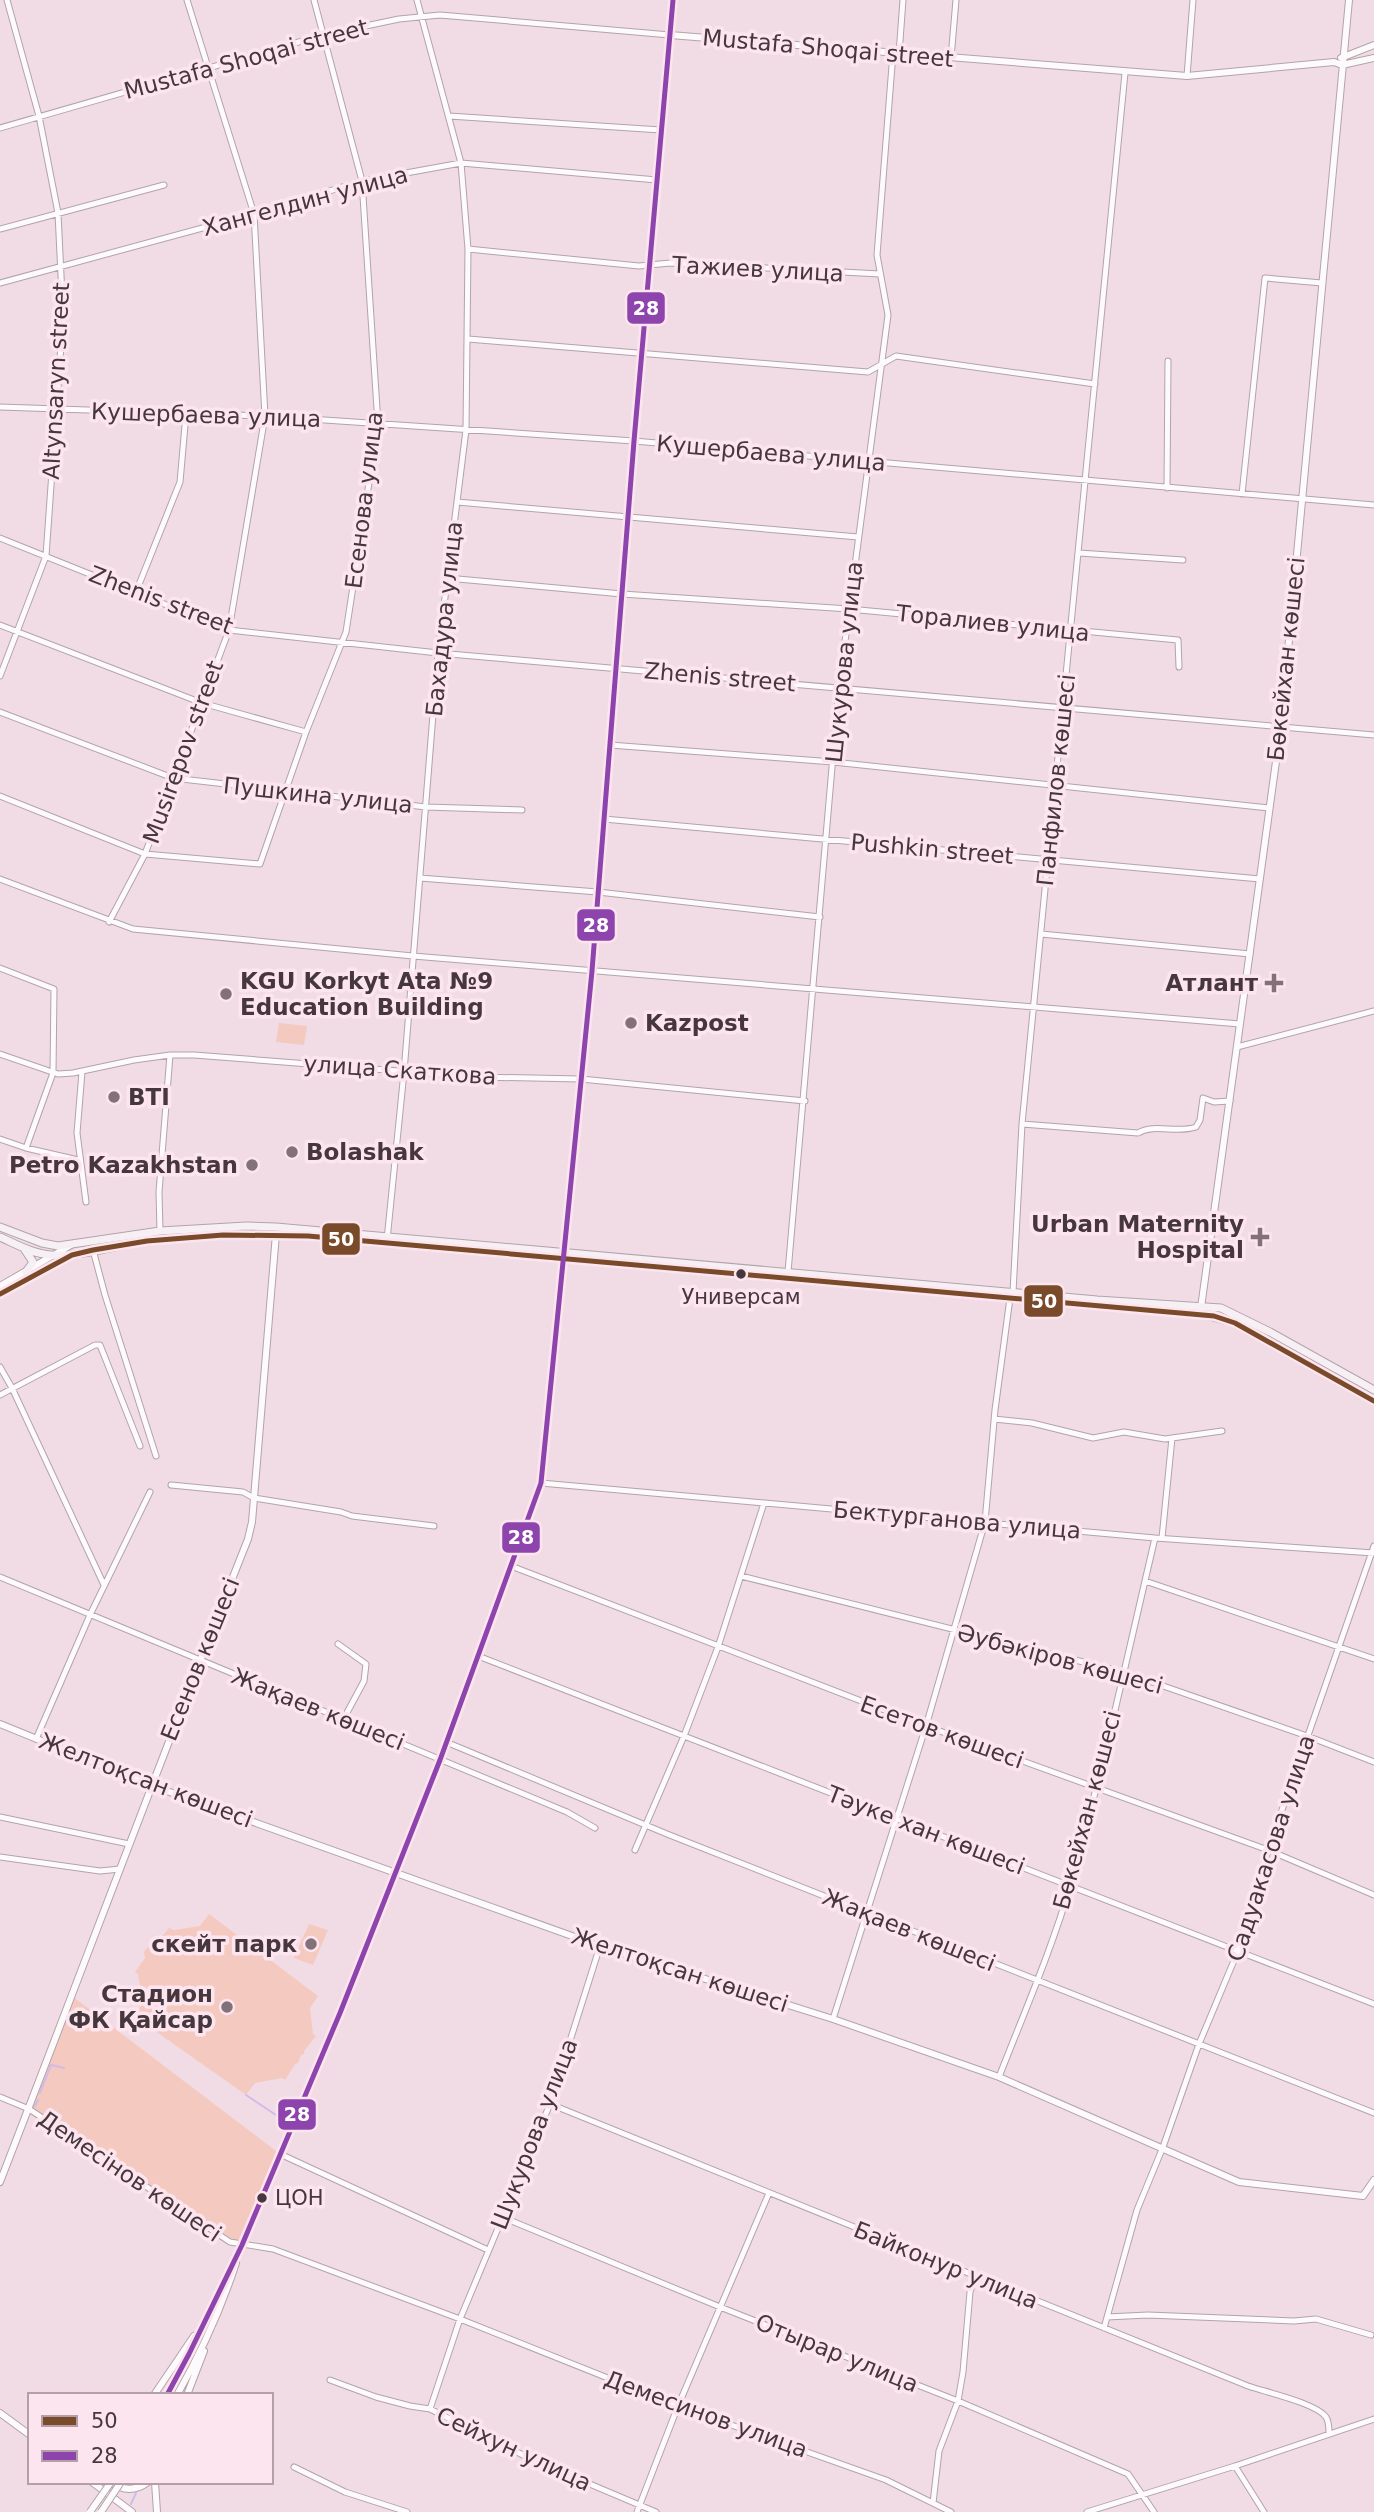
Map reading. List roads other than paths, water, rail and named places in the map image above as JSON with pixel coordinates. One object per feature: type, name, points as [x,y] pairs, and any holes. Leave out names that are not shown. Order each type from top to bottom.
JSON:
[{"type":"main road","points":[[0,1227],[50,1245],[72,1245],[165,1233],[276,1231],[1200,1311],[1235,1324],[1374,1402]]},
{"type":"main road","points":[[0,1237],[43,1254],[72,1255],[165,1233]]},
{"type":"main road","points":[[19,1245],[33,1258],[32,1266],[26,1272]]},
{"type":"main road","points":[[564,1255],[789,1272],[1012,1295]]},
{"type":"main road","points":[[1200,1311],[1218,1307],[1244,1318],[1374,1390]]},
{"type":"street","points":[[0,2],[7,0]]},
{"type":"street","name":"Altynsaryn street","points":[[0,676],[46,556],[63,317],[58,213],[39,116],[7,0]]},
{"type":"street","name":"Musirepov street","points":[[109,922],[145,854],[229,630],[265,416],[254,214],[187,0]]},
{"type":"street","name":"Есенова улица","points":[[145,854],[260,864],[306,732],[346,632],[378,424],[362,181],[314,0]]},
{"type":"street","name":"Бахадура улица","points":[[387,1240],[404,1072],[438,653],[466,429],[468,249],[461,163],[417,0]]},
{"type":"street","points":[[168,2393],[242,2245],[396,1872],[440,1760],[541,1483],[592,971],[648,266],[673,0]]},
{"type":"street","name":"Шукурова улица","points":[[789,1272],[839,687],[888,315],[877,255],[903,0]]},
{"type":"street","points":[[951,58],[956,0]]},
{"type":"street","points":[[1187,76],[1193,0]]},
{"type":"street","name":"Бөкейхан көшесі","points":[[1200,1311],[1281,726],[1349,0]]},
{"type":"street","name":"Mustafa Shoqai street","points":[[0,128],[323,35],[421,16],[440,15],[1187,76],[1334,62],[1374,45]]},
{"type":"street","points":[[1342,65],[1374,58]]},
{"type":"street","name":"Mustafa Shoqai street","points":[[1334,62],[1342,65]]},
{"type":"street","name":"Панфилов көшесі","points":[[994,1419],[1012,1295],[1023,1124],[1125,73]]},
{"type":"street","points":[[449,116],[661,130]]},
{"type":"street","name":"Хангелдин улица","points":[[0,283],[254,214],[362,181],[461,163],[657,180]]},
{"type":"street","points":[[0,229],[164,185]]},
{"type":"street","name":"Тажиев улица","points":[[468,249],[648,266],[670,262],[880,274]]},
{"type":"street","points":[[1242,494],[1265,278],[1322,283]]},
{"type":"street","points":[[468,339],[868,372],[896,356],[1095,384]]},
{"type":"street","points":[[1167,488],[1168,362]]},
{"type":"street","name":"Кушербаева улица","points":[[0,407],[265,416],[466,429],[1374,505]]},
{"type":"street","points":[[136,592],[180,482],[186,414]]},
{"type":"street","points":[[457,502],[858,537]]},
{"type":"street","name":"Zhenis street","points":[[0,538],[229,630],[438,653],[1374,734]]},
{"type":"street","points":[[1079,553],[1183,561]]},
{"type":"street","name":"Торалиев улица","points":[[447,578],[622,594],[849,609],[1178,640],[1179,667]]},
{"type":"street","points":[[0,625],[202,703],[306,732]]},
{"type":"street","name":"Пушкина улица","points":[[0,712],[173,779],[426,807],[522,810]]},
{"type":"street","points":[[610,745],[832,762],[1269,808]]},
{"type":"street","points":[[0,796],[145,854]]},
{"type":"street","name":"Pushkin street","points":[[604,819],[1260,879]]},
{"type":"street","points":[[420,878],[598,892],[820,917]]},
{"type":"street","points":[[0,879],[132,929],[413,956],[1240,1024]]},
{"type":"street","points":[[1041,934],[1250,954]]},
{"type":"street","points":[[0,968],[54,989],[53,1073],[26,1148]]},
{"type":"street","points":[[1237,1047],[1374,1011]]},
{"type":"street","name":"улица Скаткова","points":[[0,1054],[53,1073],[82,1072],[170,1055],[477,1077],[581,1079],[805,1101]]},
{"type":"street","points":[[165,1233],[159,1192],[170,1055]]},
{"type":"street","points":[[82,1072],[76,1133],[86,1202]]},
{"type":"street","points":[[1023,1124],[1138,1132],[1147,1127],[1186,1130],[1196,1127],[1203,1098],[1214,1102],[1230,1101]]},
{"type":"street","points":[[0,1139],[78,1160]]},
{"type":"street","name":"Есенов көшесі","points":[[0,2182],[150,1785],[248,1539],[254,1497],[276,1231]]},
{"type":"street","points":[[0,1286],[72,1245]]},
{"type":"street","points":[[93,1250],[156,1457]]},
{"type":"street","points":[[0,1294],[72,1255]]},
{"type":"street","points":[[0,1395],[95,1345],[100,1345],[140,1446]]},
{"type":"street","points":[[0,1367],[104,1585]]},
{"type":"street","points":[[833,2019],[926,1726],[985,1522],[994,1419],[1032,1423],[1093,1438],[1124,1432],[1165,1439],[1222,1432]]},
{"type":"street","points":[[1162,1538],[1172,1438]]},
{"type":"street","name":"Бектурганова улица","points":[[541,1483],[1155,1538],[1373,1551]]},
{"type":"street","points":[[171,1485],[243,1492],[254,1497],[352,1516],[434,1526]]},
{"type":"street","points":[[36,1739],[90,1615],[150,1492]]},
{"type":"street","points":[[635,1850],[684,1737],[718,1647],[764,1503]]},
{"type":"street","name":"Бөкейхан көшесі","points":[[999,2077],[1070,1886],[1096,1789],[1155,1538]]},
{"type":"street","name":"Садуакасова улица","points":[[1104,2328],[1137,2210],[1163,2147],[1199,2044],[1238,1951],[1268,1850],[1373,1551]]},
{"type":"street","name":"Есетов көшесі","points":[[511,1566],[926,1726],[1268,1850],[1374,1895]]},
{"type":"street","name":"Әубәкіров көшесі","points":[[741,1576],[1123,1672],[1374,1762]]},
{"type":"street","name":"Жақаев көшесі","points":[[0,1577],[567,1812],[595,1828]]},
{"type":"street","points":[[1145,1581],[1374,1659]]},
{"type":"street","points":[[338,1644],[366,1664],[364,1681],[343,1720]]},
{"type":"street","name":"Тәуке хан көшесі","points":[[478,1656],[1374,2004]]},
{"type":"street","name":"Желтоқсан көшесі","points":[[0,1724],[150,1785],[600,1946],[833,2019],[999,2077],[1239,2182],[1363,2196],[1374,2180]]},
{"type":"street","name":"Жақаев көшесі","points":[[446,1742],[867,1914],[1374,2113]]},
{"type":"street","points":[[0,1816],[129,1844]]},
{"type":"street","points":[[0,1857],[100,1871],[120,1869]]},
{"type":"street","name":"Шукурова улица","points":[[430,2409],[460,2319],[550,2104],[600,1946]]},
{"type":"street","name":"Демесінов көшесі","points":[[0,2097],[29,2109],[230,2242],[273,2249],[460,2319]]},
{"type":"street","name":"Байконур улица","points":[[550,2104],[1248,2386],[1311,2407],[1326,2416],[1329,2433]]},
{"type":"street","points":[[280,2154],[488,2250]]},
{"type":"street","points":[[638,2509],[678,2406],[768,2193]]},
{"type":"street","name":"Отырар улица","points":[[502,2217],[958,2401],[1128,2473],[1154,2512]]},
{"type":"street","points":[[178,2393],[225,2296],[242,2245]]},
{"type":"street","points":[[933,2503],[939,2451],[958,2401],[970,2292],[975,2277]]},
{"type":"street","points":[[1107,2317],[1148,2315],[1294,2321],[1316,2319],[1371,2335]]},
{"type":"street","name":"Демесинов улица","points":[[460,2319],[678,2406],[886,2480],[951,2512]]},
{"type":"street","points":[[155,2393],[205,2320]]},
{"type":"street","points":[[188,2393],[197,2374],[213,2323]]},
{"type":"street","name":"Сейхун улица","points":[[330,2379],[376,2397],[430,2409],[638,2509],[656,2512]]},
{"type":"street","points":[[0,2413],[28,2434]]},
{"type":"street","points":[[1087,2512],[1374,2419]]},
{"type":"street","points":[[1235,2466],[1264,2512]]},
{"type":"street","points":[[294,2467],[345,2493],[407,2512]]},
{"type":"street","points":[[95,2484],[132,2512]]},
{"type":"street","points":[[90,2512],[109,2484]]},
{"type":"street","points":[[114,2484],[128,2490],[145,2484]]},
{"type":"street","points":[[101,2512],[120,2484]]},
{"type":"street","points":[[155,2484],[157,2512]]},
{"type":"waterway","points":[[40,2093],[51,2065],[64,2068]]},
{"type":"waterway","points":[[246,2095],[288,2123],[285,2135]]},
{"type":"waterway","points":[[35,2106],[38,2100]]},
{"type":"waterway","points":[[190,2365],[210,2318]]},
{"type":"waterway","points":[[131,2504],[136,2493]]},
{"type":"place","name":"Атлант","points":[[1274,983]]},
{"type":"place","name":"KGU Korkyt Ata №9 Education Building","points":[[226,994]]},
{"type":"place","name":"Kazpost","points":[[631,1023]]},
{"type":"place","name":"BTI","points":[[114,1097]]},
{"type":"place","name":"Bolashak","points":[[292,1152]]},
{"type":"place","name":"Petro Kazakhstan","points":[[252,1165]]},
{"type":"place","name":"Urban Maternity Hospital","points":[[1260,1237]]},
{"type":"place","name":"Универсам","points":[[741,1274]]},
{"type":"place","name":"скейт парк","points":[[311,1944]]},
{"type":"place","name":"Стадион ФК Қайсар","points":[[227,2007]]},
{"type":"place","name":"ЦОН","points":[[262,2198]]}]
